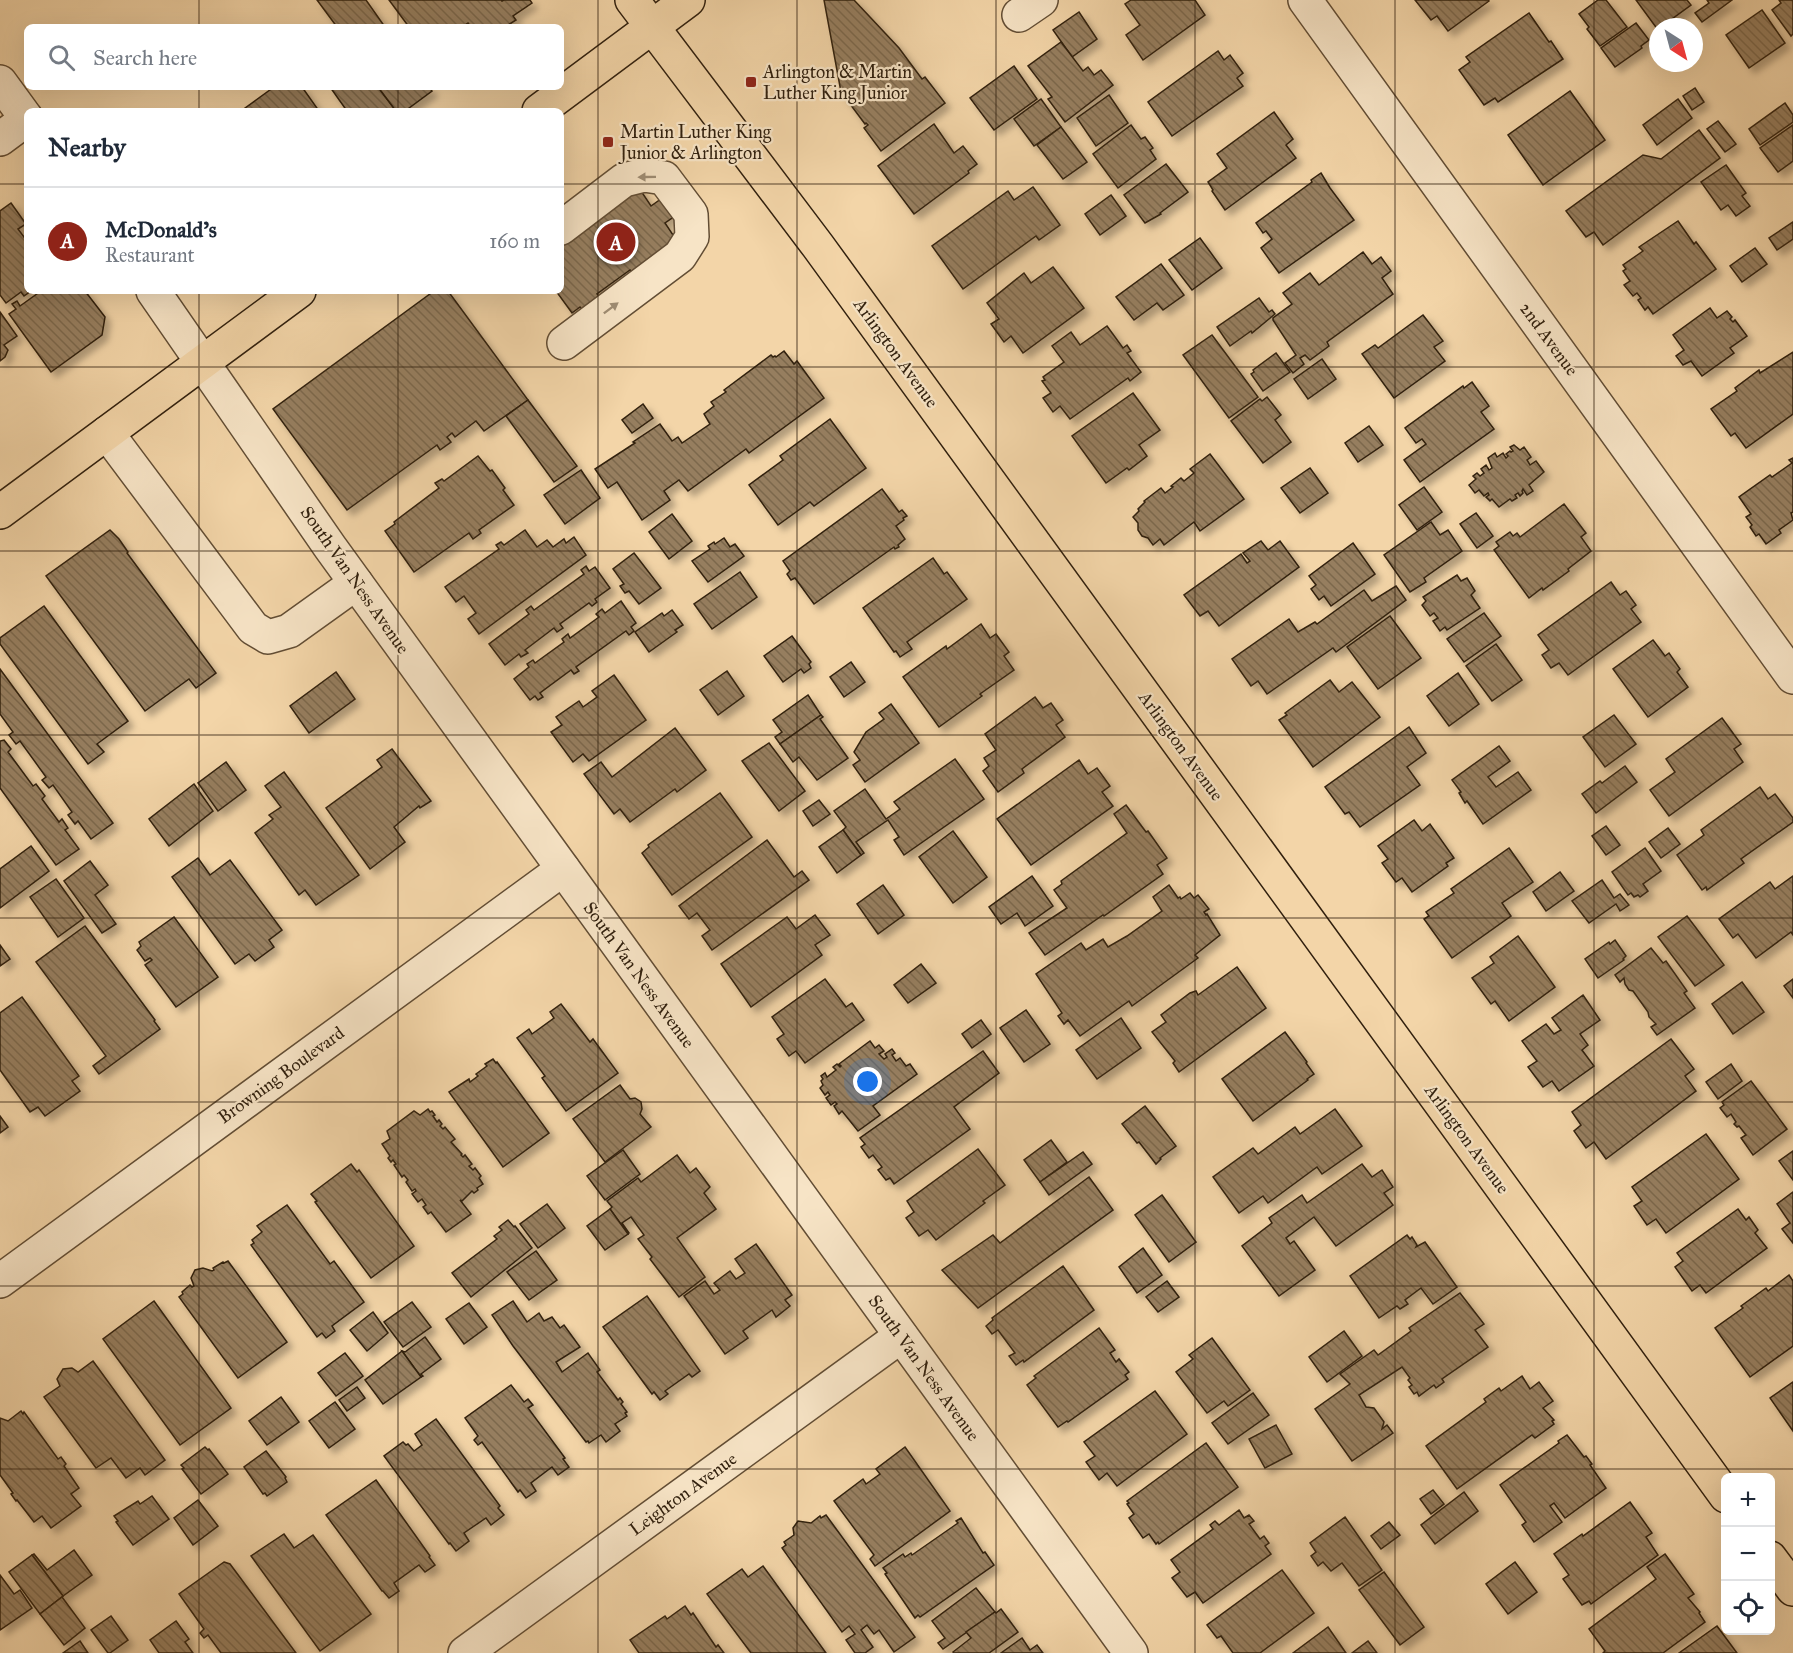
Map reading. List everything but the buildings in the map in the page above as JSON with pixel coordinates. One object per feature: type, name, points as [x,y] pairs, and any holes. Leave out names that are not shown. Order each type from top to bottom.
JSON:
[{"type":"main road","name":"Arlington Avenue","points":[[632,0],[824,254],[1721,1490]]},
{"type":"main road","points":[[543,108],[688,0]]},
{"type":"main road","points":[[0,512],[295,294]]},
{"type":"main road","points":[[1775,1565],[1793,1589]]},
{"type":"street","name":"2nd Avenue","points":[[1305,0],[1793,677]]},
{"type":"street","points":[[0,81],[24,115]]},
{"type":"street","points":[[0,139],[24,121]]},
{"type":"street","points":[[564,226],[624,180],[644,175],[664,178],[691,214],[692,237],[680,256],[564,343]]},
{"type":"street","name":"South Van Ness Avenue","points":[[155,294],[356,583],[1131,1653]]},
{"type":"street","points":[[107,433],[253,628],[268,637],[289,631],[356,583]]},
{"type":"street","name":"Browning Boulevard","points":[[0,1281],[562,869]]},
{"type":"street","name":"Leighton Avenue","points":[[465,1653],[901,1336]]},
{"type":"place","name":"Arlington & Martin Luther King Junior","points":[[751,82]]},
{"type":"place","name":"Martin Luther King Junior & Arlington","points":[[608,142]]},
{"type":"place","name":"McDonald's","points":[[616,242]]}]
